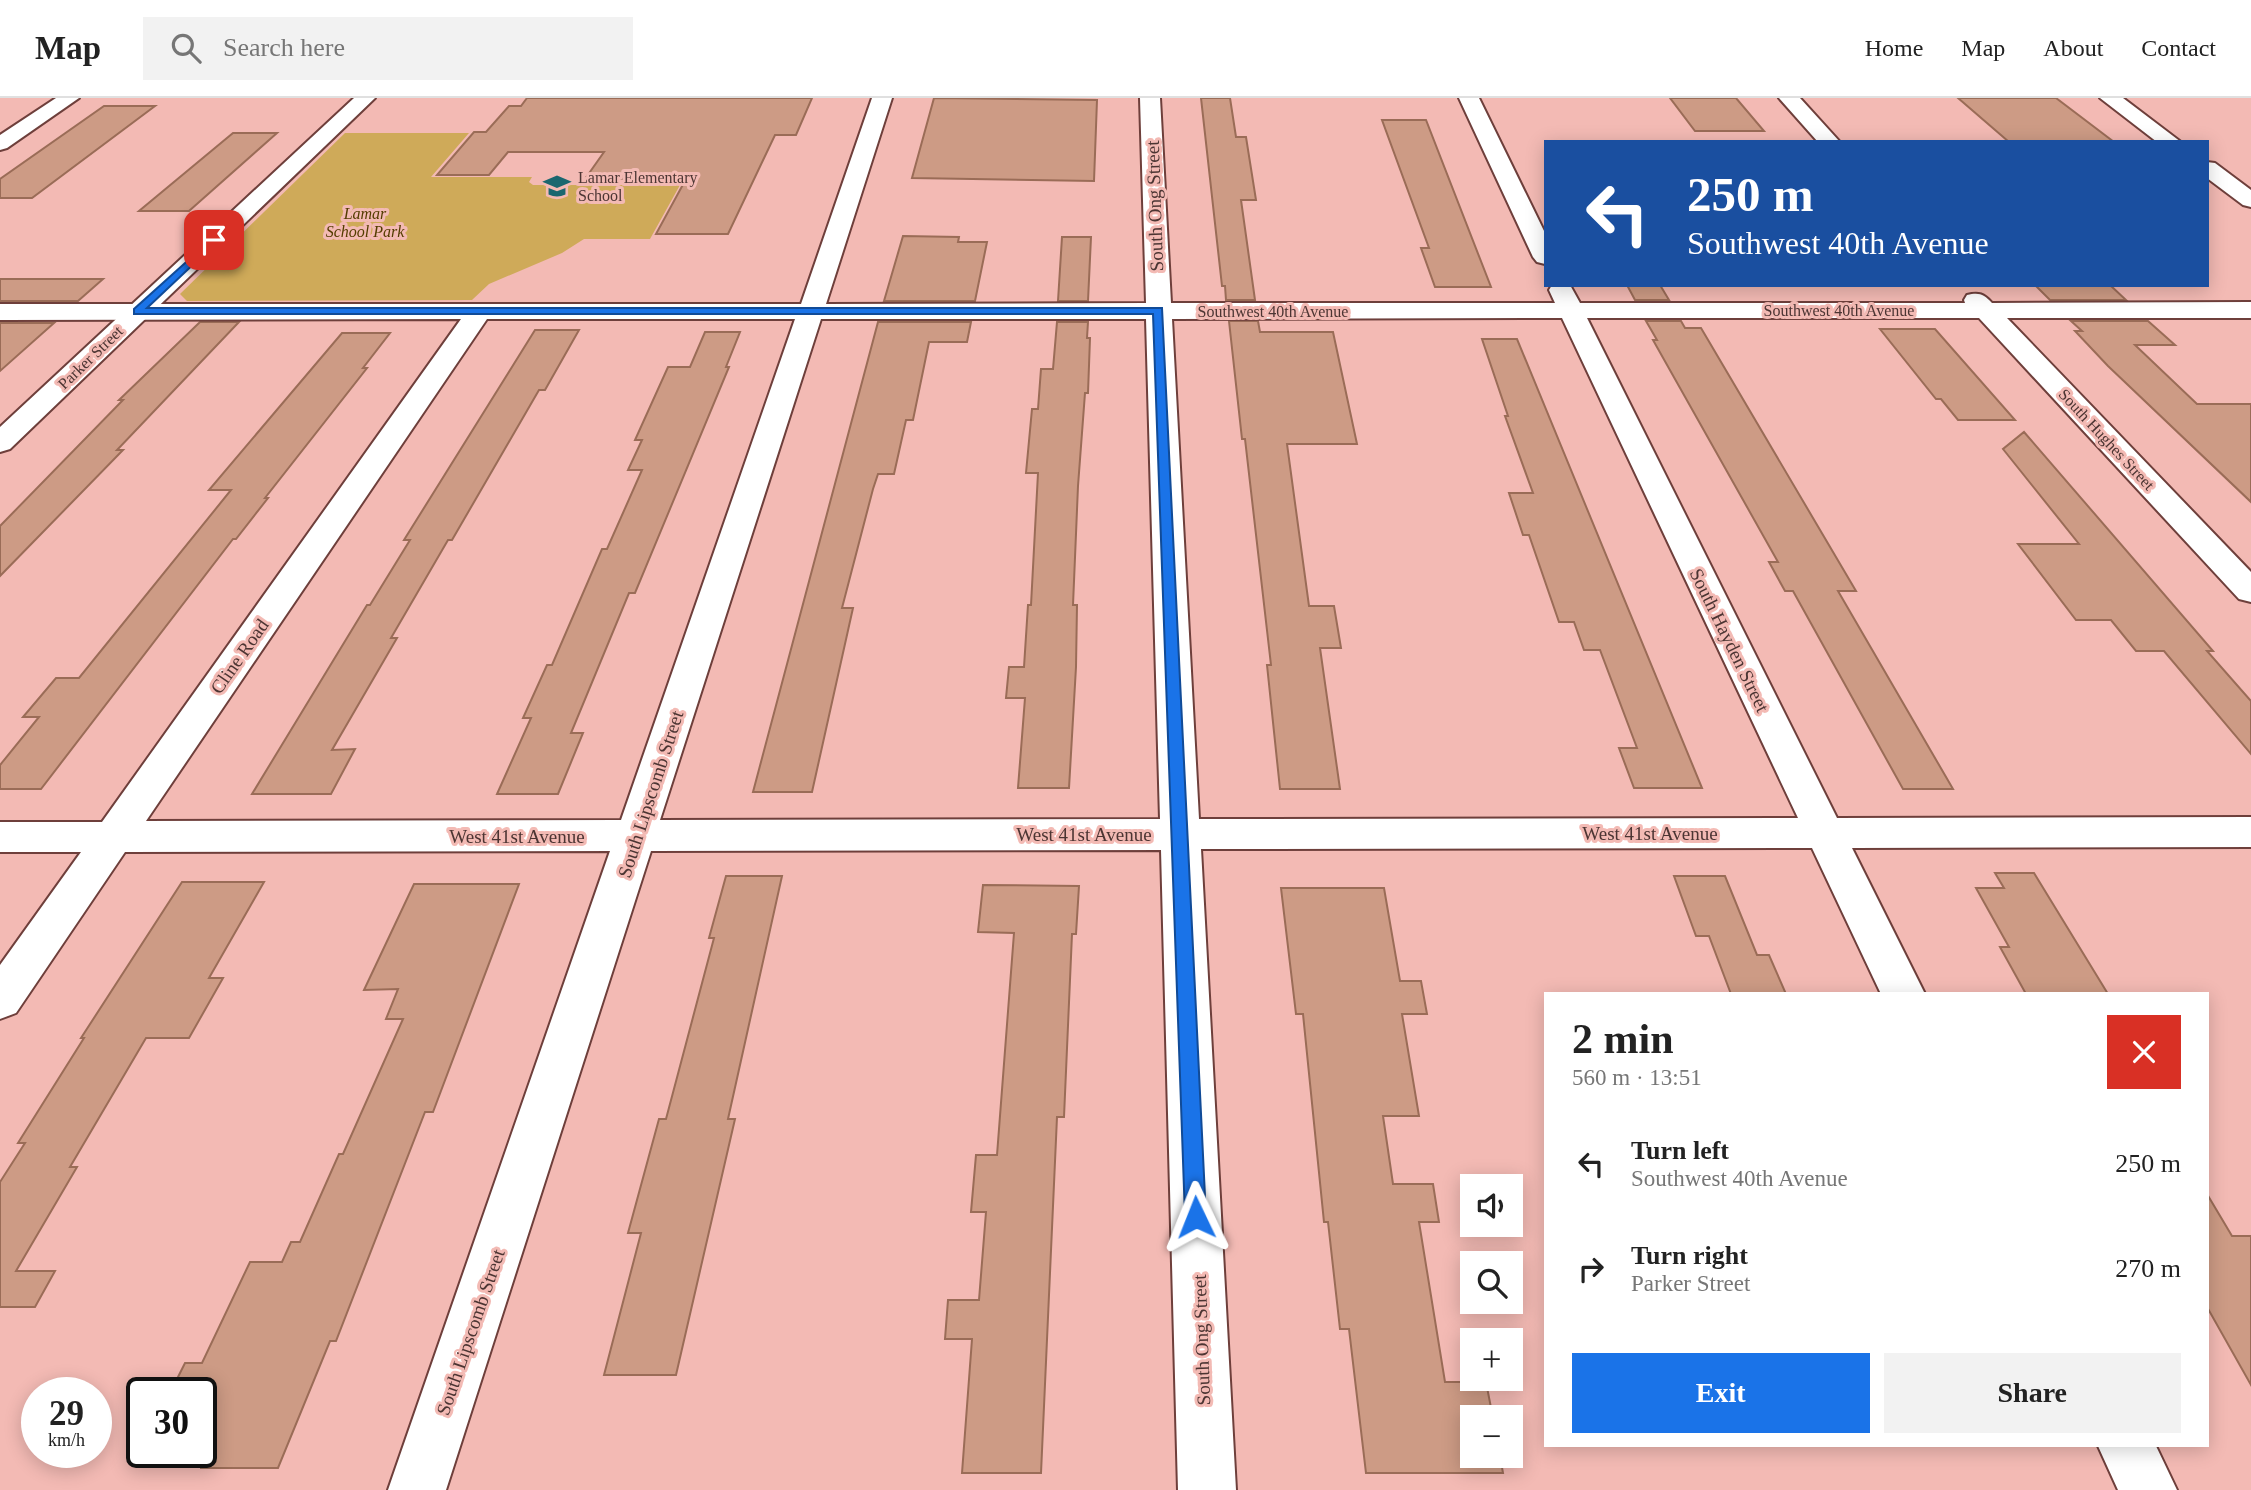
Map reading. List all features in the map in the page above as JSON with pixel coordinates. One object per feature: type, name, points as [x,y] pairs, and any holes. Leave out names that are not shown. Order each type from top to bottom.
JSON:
[{"type":"street","points":[[0,145],[69,98]]},
{"type":"street","name":"Parker Street","points":[[0,443],[365,98]]},
{"type":"street","name":"South Lipscomb Street","points":[[417,1490],[882,98]]},
{"type":"street","name":"South Ong Street","points":[[1150,98],[1207,1490]]},
{"type":"street","points":[[1469,98],[1544,255]]},
{"type":"street","points":[[1789,98],[1828,140]]},
{"type":"street","points":[[2110,98],[2168,140]]},
{"type":"street","points":[[2209,169],[2251,200]]},
{"type":"street","name":"South Hughes Street","points":[[1965,287],[2251,592]]},
{"type":"street","name":"Southwest 40th Avenue","points":[[0,312],[1158,311],[1565,298],[1986,310],[2251,310]]},
{"type":"street","name":"South Hayden Street","points":[[1565,298],[1902,992]]},
{"type":"street","name":"Cline Road","points":[[0,1000],[479,312]]},
{"type":"street","name":"West 41st Avenue","points":[[0,837],[2251,832]]},
{"type":"street","points":[[2126,1447],[2148,1490]]},
{"type":"green space","name":"Lamar School Park","points":[[345,133],[469,133],[431,177],[532,177],[529,182],[533,185],[680,185],[650,239],[584,239],[562,253],[489,284],[472,300],[187,301],[180,294]]},
{"type":"building","points":[[527,98],[812,98],[796,135],[775,135],[728,234],[656,234],[686,179],[585,179],[604,152],[508,152],[489,175],[437,175],[474,132],[486,132],[509,106],[521,106]]},
{"type":"building","points":[[934,98],[1097,100],[1094,181],[912,178]]},
{"type":"building","points":[[1201,98],[1230,98],[1236,137],[1246,137],[1256,200],[1241,200],[1255,300],[1226,300],[1225,286],[1222,286]]},
{"type":"building","points":[[1670,98],[1736,98],[1764,131],[1695,131]]},
{"type":"building","points":[[1958,98],[2056,98],[2111,140],[2007,140]]},
{"type":"building","points":[[104,106],[155,106],[32,198],[0,198],[0,179]]},
{"type":"building","points":[[1382,120],[1426,120],[1491,287],[1435,287],[1421,248],[1429,248]]},
{"type":"building","points":[[233,133],[277,133],[189,211],[139,211]]},
{"type":"building","points":[[903,236],[959,237],[958,242],[987,242],[975,301],[884,301]]},
{"type":"building","points":[[1062,237],[1091,237],[1088,301],[1058,301]]},
{"type":"building","points":[[0,279],[103,279],[78,301],[0,301]]},
{"type":"building","points":[[1628,287],[1661,287],[1669,300],[1635,300]]},
{"type":"building","points":[[2037,287],[2112,287],[2126,300],[2050,300]]},
{"type":"building","points":[[1229,321],[1258,321],[1260,332],[1333,332],[1357,444],[1287,444],[1309,606],[1334,606],[1341,648],[1320,648],[1340,789],[1280,789],[1267,665],[1271,665]]},
{"type":"building","points":[[1646,321],[1681,321],[1685,328],[1701,328],[1856,591],[1838,591],[1953,789],[1903,789],[1793,591],[1785,591],[1769,562],[1778,562],[1653,340],[1657,340]]},
{"type":"building","points":[[2071,321],[2148,321],[2175,345],[2135,345],[2197,404],[2251,404],[2251,502],[2108,366],[2075,331],[2082,331]]},
{"type":"building","points":[[200,322],[239,322],[117,450],[123,450],[0,576],[0,526],[123,400],[119,400]]},
{"type":"building","points":[[878,322],[971,322],[967,342],[929,342],[913,420],[906,420],[894,474],[878,474],[842,608],[853,608],[812,792],[753,792]]},
{"type":"building","points":[[1057,322],[1088,322],[1087,338],[1090,338],[1088,393],[1085,393],[1078,486],[1073,605],[1077,605],[1076,667],[1069,788],[1018,788],[1025,698],[1006,698],[1009,667],[1024,667],[1028,605],[1031,605],[1038,473],[1026,473],[1032,409],[1038,409],[1041,369],[1053,369]]},
{"type":"building","points":[[0,323],[54,323],[0,371]]},
{"type":"building","points":[[1880,329],[1935,329],[2015,420],[1958,420],[1941,399],[1936,399]]},
{"type":"building","points":[[535,330],[579,330],[545,390],[539,390],[452,540],[448,540],[391,638],[397,638],[332,750],[355,749],[331,794],[252,794],[367,605],[370,605],[410,540],[404,540]]},
{"type":"building","points":[[705,332],[740,332],[726,367],[729,367],[635,593],[629,593],[571,733],[583,733],[558,794],[497,794],[531,718],[523,718],[547,665],[552,665],[602,549],[607,549],[642,470],[628,470],[642,440],[635,440],[668,367],[690,367]]},
{"type":"building","points":[[342,333],[390,333],[363,368],[367,368],[265,498],[268,498],[236,539],[233,539],[41,789],[0,789],[0,765],[39,717],[23,717],[56,678],[79,678],[231,490],[209,490]]},
{"type":"building","points":[[1482,339],[1517,339],[1702,788],[1634,788],[1619,748],[1637,748],[1600,650],[1584,650],[1574,622],[1559,622],[1529,535],[1523,535],[1509,493],[1533,493],[1505,416],[1508,416]]},
{"type":"building","points":[[2024,432],[2213,651],[2207,651],[2251,701],[2251,754],[2164,651],[2136,651],[2111,620],[2076,620],[2018,544],[2079,544],[2003,449]]},
{"type":"building","points":[[1995,873],[2034,873],[2107,992],[2025,992],[2000,947],[2009,947],[1976,888],[2004,888]]},
{"type":"building","points":[[726,876],[782,876],[728,1119],[735,1119],[676,1375],[604,1375],[641,1233],[628,1233],[659,1119],[666,1119],[714,938],[709,938]]},
{"type":"building","points":[[1674,876],[1725,876],[1757,955],[1769,955],[1785,992],[1730,992],[1709,936],[1696,936]]},
{"type":"building","points":[[182,882],[264,882],[209,978],[223,978],[189,1038],[146,1038],[70,1167],[77,1167],[16,1271],[55,1271],[35,1307],[0,1307],[0,1182],[25,1143],[18,1143],[84,1038],[81,1038]]},
{"type":"building","points":[[414,884],[519,884],[433,1112],[425,1112],[336,1341],[330,1341],[278,1468],[217,1468],[217,1377],[178,1377],[185,1363],[202,1363],[250,1262],[282,1262],[291,1242],[300,1242],[339,1154],[343,1154],[403,1019],[386,1019],[398,989],[364,990]]},
{"type":"building","points":[[983,885],[1079,886],[1076,934],[1072,934],[1064,1117],[1057,1117],[1041,1473],[962,1473],[972,1339],[945,1339],[948,1300],[979,1300],[986,1212],[971,1212],[976,1155],[997,1155],[1014,933],[978,932]]},
{"type":"building","points":[[1281,888],[1384,888],[1400,981],[1421,981],[1427,1014],[1402,1014],[1419,1116],[1383,1116],[1393,1184],[1433,1184],[1439,1222],[1419,1222],[1445,1382],[1460,1382],[1460,1391],[1488,1391],[1490,1405],[1460,1405],[1460,1468],[1502,1468],[1503,1473],[1366,1473],[1349,1329],[1340,1329],[1328,1222],[1324,1222],[1303,1014],[1296,1014]]},
{"type":"building","points":[[2209,1197],[2232,1236],[2251,1236],[2251,1385],[2209,1311]]},
{"type":"place","name":"Lamar Elementary School","points":[[557,186]]},
{"type":"route","points":[[214,240],[138,312],[1158,311],[1196,1217]]}]
